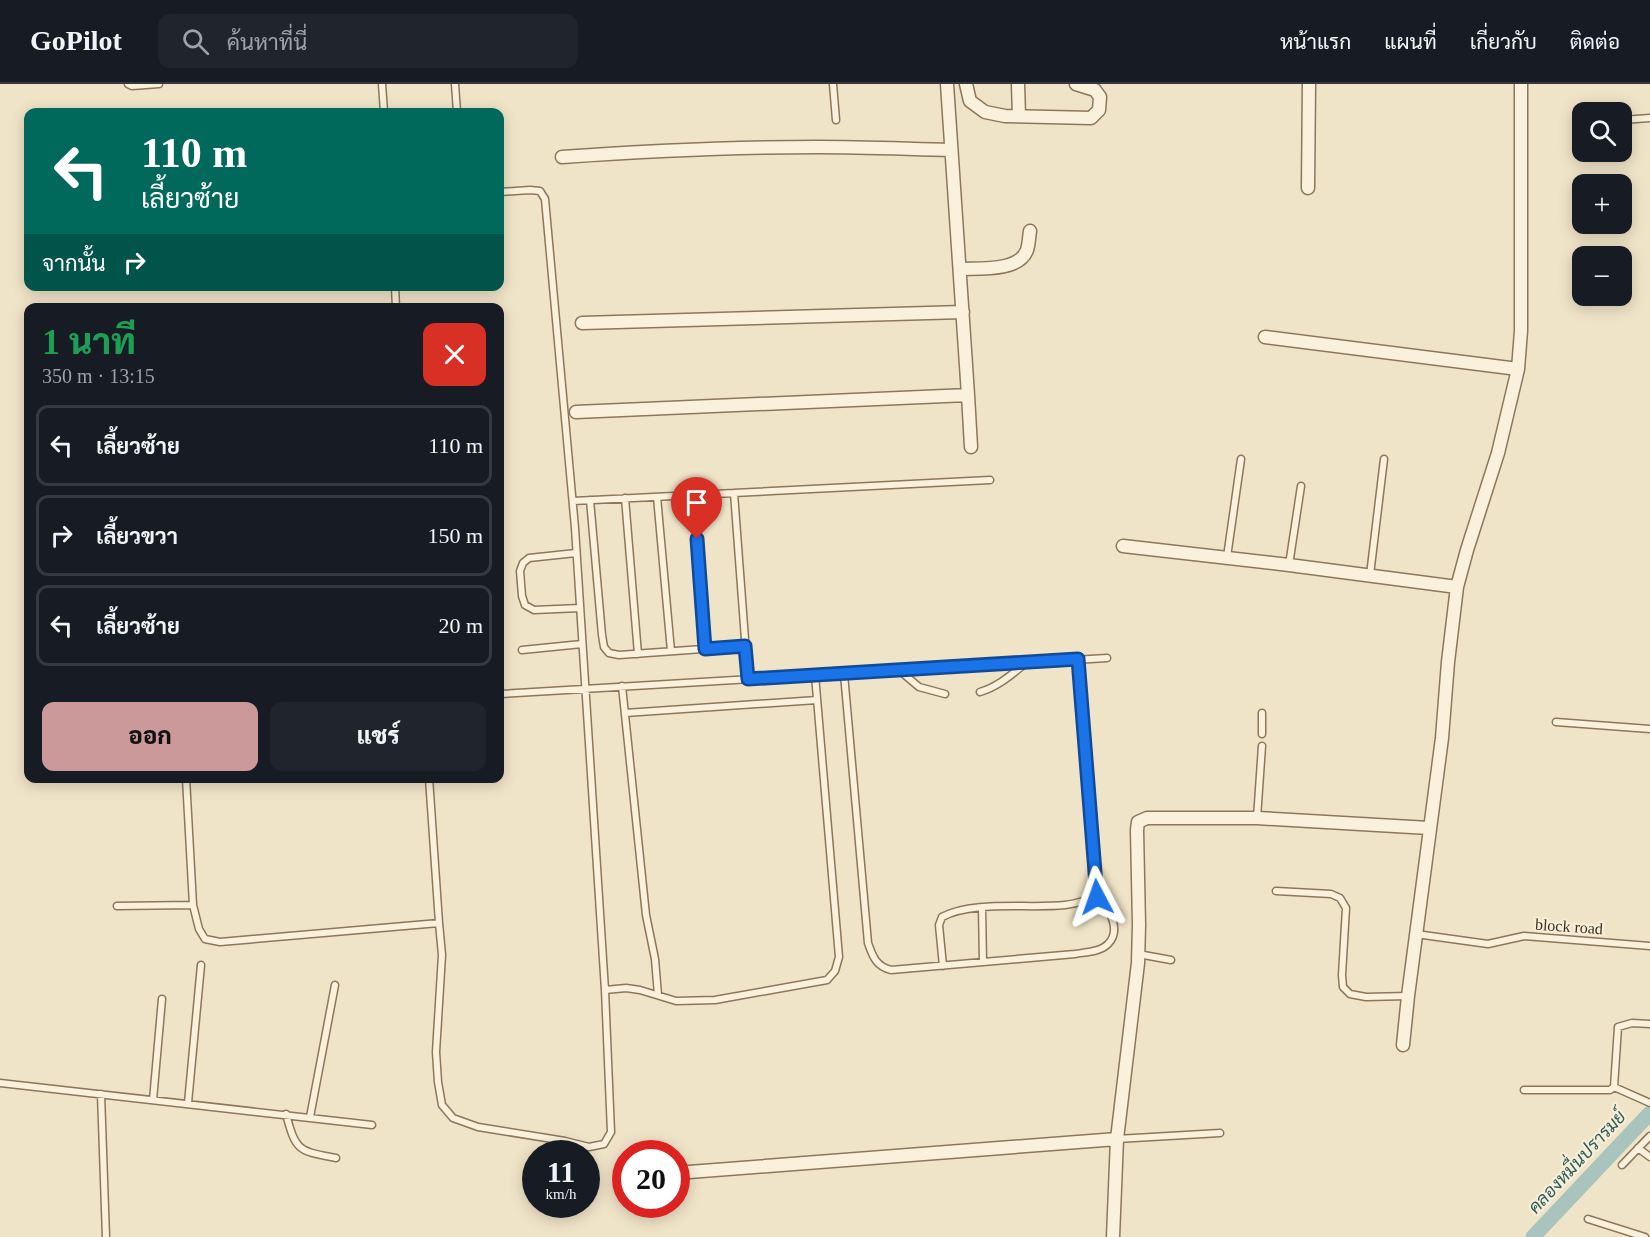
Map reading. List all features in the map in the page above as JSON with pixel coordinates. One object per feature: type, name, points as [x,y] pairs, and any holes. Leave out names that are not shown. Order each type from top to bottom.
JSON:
[{"type":"street","points":[[947,84],[969,395],[970,447]]},
{"type":"street","points":[[966,84],[970,100],[984,112],[1005,116],[1091,118],[1099,110],[1100,98],[1095,90],[1076,84]]},
{"type":"street","points":[[1018,84],[1019,116]]},
{"type":"street","points":[[1308,188],[1309,84]]},
{"type":"street","points":[[1403,1045],[1442,738],[1457,587],[1498,453],[1518,369],[1521,331],[1521,84]]},
{"type":"street","points":[[562,157],[666,150],[746,148],[951,150]]},
{"type":"street","points":[[960,269],[1007,266],[1021,260],[1027,251],[1030,231]]},
{"type":"street","points":[[582,323],[963,312]]},
{"type":"street","points":[[1265,338],[1518,369]]},
{"type":"street","points":[[576,412],[969,395]]},
{"type":"street","points":[[1123,546],[1457,587]]},
{"type":"street","points":[[1113,1237],[1117,1139],[1138,954],[1138,822],[1147,818],[1257,818],[1429,828]]},
{"type":"street","points":[[690,1172],[1117,1139]]},
{"type":"lane","points":[[128,84],[132,86],[159,84]]},
{"type":"lane","points":[[382,84],[384,108]]},
{"type":"lane","points":[[454,84],[457,108]]},
{"type":"lane","points":[[833,84],[836,120]]},
{"type":"lane","points":[[1632,119],[1650,118]]},
{"type":"lane","points":[[429,783],[442,955],[436,1052],[442,1105],[453,1118],[478,1127],[589,1147],[604,1144],[610,1132],[605,990],[573,501],[545,200],[540,191],[504,192]]},
{"type":"lane","points":[[1227,557],[1241,459]]},
{"type":"lane","points":[[1370,575],[1384,459]]},
{"type":"lane","points":[[573,501],[990,480]]},
{"type":"lane","points":[[1289,565],[1301,486]]},
{"type":"lane","points":[[734,493],[748,679]]},
{"type":"lane","points":[[693,495],[705,649]]},
{"type":"lane","points":[[657,497],[671,651]]},
{"type":"lane","points":[[625,498],[638,654]]},
{"type":"lane","points":[[590,500],[604,647],[609,653],[619,656],[745,646]]},
{"type":"lane","points":[[576,553],[529,558],[523,563],[520,571],[525,605],[534,610],[580,608]]},
{"type":"lane","points":[[522,650],[582,644]]},
{"type":"lane","points":[[504,694],[1107,658]]},
{"type":"lane","points":[[844,674],[868,943],[872,955],[881,967],[891,970],[1076,954],[1097,950],[1108,944],[1114,930],[1110,912],[1097,897],[1078,659]]},
{"type":"lane","points":[[980,692],[987,690],[1026,663]]},
{"type":"lane","points":[[899,670],[919,687],[945,694]]},
{"type":"lane","points":[[605,990],[626,988],[640,990],[676,1001],[715,1000],[827,980],[835,971],[839,957],[815,675]]},
{"type":"lane","points":[[622,686],[646,915],[656,959],[658,995]]},
{"type":"lane","points":[[625,713],[817,700]]},
{"type":"lane","points":[[1262,713],[1262,734]]},
{"type":"lane","points":[[1556,722],[1650,729]]},
{"type":"lane","points":[[1257,818],[1262,746]]},
{"type":"lane","points":[[186,783],[193,905],[199,929],[205,939],[220,942],[439,922]]},
{"type":"lane","points":[[1276,891],[1331,894],[1340,898],[1346,908],[1343,987],[1350,994],[1366,997],[1408,996]]},
{"type":"lane","points":[[943,966],[939,925],[942,917],[950,913],[982,908],[1064,905],[1097,897]]},
{"type":"lane","points":[[117,906],[193,905]]},
{"type":"lane","points":[[982,908],[982,962]]},
{"type":"lane","name":"block road","points":[[1416,934],[1488,944],[1524,936],[1650,946]]},
{"type":"lane","points":[[1138,954],[1171,960]]},
{"type":"lane","points":[[188,1103],[201,965]]},
{"type":"lane","points":[[310,1117],[335,984]]},
{"type":"lane","points":[[153,1100],[162,999]]},
{"type":"lane","points":[[1614,1087],[1618,1027],[1632,1023],[1650,1024]]},
{"type":"lane","points":[[0,1083],[372,1125]]},
{"type":"lane","points":[[1524,1090],[1610,1090],[1614,1087]]},
{"type":"lane","points":[[1614,1087],[1650,1103]]},
{"type":"lane","points":[[101,1094],[106,1237]]},
{"type":"lane","points":[[286,1114],[292,1136],[298,1147],[311,1154],[336,1158]]},
{"type":"lane","points":[[1117,1139],[1220,1133]]},
{"type":"lane","points":[[1622,1165],[1650,1136]]},
{"type":"lane","points":[[1638,1148],[1650,1157]]},
{"type":"lane","points":[[1588,1219],[1645,1237]]},
{"type":"waterway","name":"คลองหมื่นปรารมย์","points":[[1533,1237],[1650,1113]]},
{"type":"route","points":[[697,539],[705,649],[745,646],[748,679],[1078,659],[1097,897]]}]
